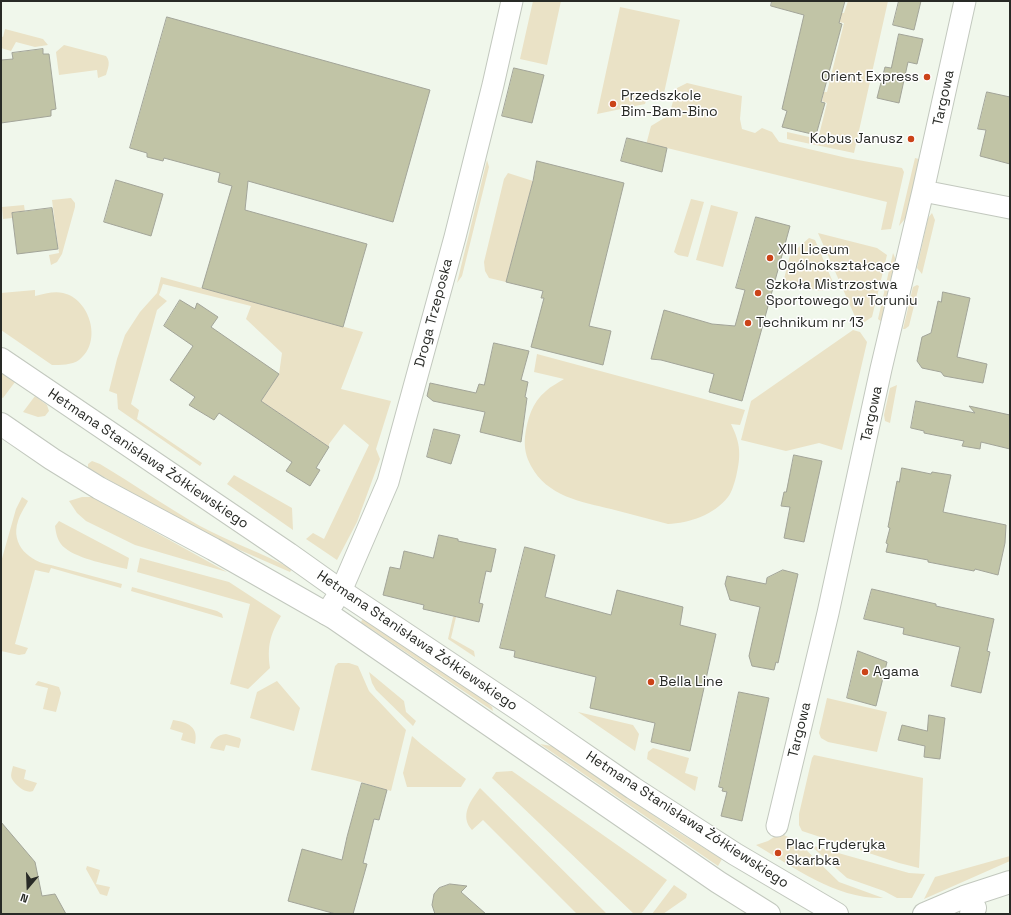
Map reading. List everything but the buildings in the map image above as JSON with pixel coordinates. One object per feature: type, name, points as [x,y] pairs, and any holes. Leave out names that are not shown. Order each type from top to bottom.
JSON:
[{"type":"main road","name":"Hetmana Stanisława Żółkiewskiego","points":[[1,359],[633,788],[735,854],[837,914]]},
{"type":"main road","name":"Hetmana Stanisława Żółkiewskiego","points":[[1,424],[52,459],[99,488],[234,561],[326,614],[718,882],[769,914]]},
{"type":"main road","points":[[718,882],[751,914]]},
{"type":"main road","points":[[970,912],[1010,882]]},
{"type":"main road","points":[[924,914],[964,897],[1010,882]]},
{"type":"street","name":"Droga Trzeposka","points":[[326,614],[341,591],[388,482],[454,237],[512,1]]},
{"type":"street","name":"Targowa","points":[[776,826],[828,613],[881,369],[924,191],[965,1]]},
{"type":"street","points":[[924,191],[1010,208]]},
{"type":"shaded area","points":[[533,1],[561,1],[547,65],[520,59]]},
{"type":"shaded area","points":[[848,1],[888,1],[854,153],[787,139],[787,132],[818,139],[827,103],[822,101],[824,92],[827,92],[844,23],[839,22],[841,13],[844,13]]},
{"type":"shaded area","points":[[620,7],[680,20],[664,93],[649,90],[645,104],[597,114]]},
{"type":"shaded area","points":[[5,29],[43,39],[48,45],[35,47],[16,42],[11,51],[1,48],[1,36],[3,37]]},
{"type":"shaded area","points":[[64,45],[106,56],[109,63],[106,75],[98,78],[97,70],[59,75],[56,52]]},
{"type":"shaded area","points":[[687,83],[742,96],[740,119],[742,129],[755,133],[762,128],[772,132],[779,142],[847,158],[902,168],[904,172],[891,229],[881,230],[887,202],[667,148],[646,145],[651,126],[669,115],[677,88]]},
{"type":"shaded area","points":[[915,158],[919,159],[909,214],[899,226]]},
{"type":"shaded area","points":[[487,160],[489,167],[462,276],[457,283]]},
{"type":"shaded area","points":[[508,173],[533,181],[506,282],[489,278],[485,271],[484,262],[504,179]]},
{"type":"shaded area","points":[[71,198],[75,203],[75,207],[62,254],[57,262],[51,265],[49,255],[59,253],[52,200]]},
{"type":"shaded area","points":[[691,199],[704,202],[688,257],[678,255],[674,252]]},
{"type":"shaded area","points":[[24,205],[25,212],[12,213],[12,218],[3,219],[2,207]]},
{"type":"shaded area","points":[[711,205],[738,212],[723,267],[696,260]]},
{"type":"shaded area","points":[[932,213],[935,220],[922,274],[917,268],[928,218]]},
{"type":"shaded area","points":[[818,233],[877,248],[887,255],[872,317],[863,323],[857,321]]},
{"type":"shaded area","points":[[809,238],[815,240],[835,287],[820,291],[788,282],[784,279],[790,255]]},
{"type":"shaded area","points":[[893,253],[896,260],[896,268],[883,323],[878,319]]},
{"type":"shaded area","points":[[161,277],[363,332],[341,389],[391,401],[376,449],[380,459],[357,522],[337,560],[306,539],[313,533],[324,539],[369,445],[344,424],[329,444],[329,447],[261,401],[279,374],[282,353],[246,319],[251,306],[163,284],[159,295],[167,301],[157,310],[131,404],[139,410],[137,419],[202,463],[200,466],[118,409],[117,394],[109,391],[117,359],[125,335],[140,312],[157,293]]},
{"type":"shaded area","points":[[917,285],[919,286],[909,326],[903,329],[913,287]]},
{"type":"shaded area","points":[[35,290],[35,296],[56,292],[63,293],[80,303],[86,312],[92,332],[90,343],[86,352],[76,362],[62,365],[52,365],[1,330],[1,293]]},
{"type":"shaded area","points":[[853,330],[860,332],[867,342],[842,450],[819,443],[786,451],[741,440],[751,401]]},
{"type":"shaded area","points":[[537,354],[745,410],[740,425],[731,424],[737,438],[739,463],[732,490],[728,497],[716,509],[701,517],[684,522],[668,524],[588,504],[555,491],[538,476],[531,466],[525,445],[529,418],[537,400],[548,389],[564,379],[534,372]]},
{"type":"shaded area","points":[[1,372],[15,382],[3,398],[1,397]]},
{"type":"shaded area","points":[[897,385],[890,423],[885,421],[884,415],[890,388]]},
{"type":"shaded area","points":[[35,396],[47,405],[49,411],[45,416],[38,417],[23,412]]},
{"type":"shaded area","points":[[92,461],[125,479],[200,526],[292,569],[290,572],[210,537],[88,468],[88,464]]},
{"type":"shaded area","points":[[234,475],[292,508],[293,530],[227,484]]},
{"type":"shaded area","points":[[22,497],[28,501],[21,513],[16,530],[19,545],[29,556],[43,563],[122,584],[121,588],[51,568],[49,573],[35,570],[15,644],[28,648],[25,654],[19,655],[1,651],[1,562],[16,509]]},
{"type":"shaded area","points":[[82,497],[92,497],[227,572],[135,545],[86,521],[77,513],[69,501]]},
{"type":"shaded area","points":[[59,521],[129,558],[127,569],[86,558],[65,548],[59,541],[56,532],[55,526]]},
{"type":"shaded area","points":[[140,558],[229,582],[281,616],[270,641],[270,668],[248,689],[230,684],[250,604],[137,572]]},
{"type":"shaded area","points":[[132,587],[217,611],[222,614],[223,618],[131,591]]},
{"type":"shaded area","points":[[453,617],[456,617],[451,638],[474,651],[475,657],[448,639]]},
{"type":"shaded area","points":[[363,618],[485,700],[492,707],[493,711],[361,622]]},
{"type":"shaded area","points":[[338,663],[349,663],[358,666],[369,691],[406,730],[391,791],[354,780],[311,770],[335,666]]},
{"type":"shaded area","points":[[369,672],[404,701],[406,712],[416,721],[413,726],[376,690]]},
{"type":"shaded area","points":[[38,681],[59,687],[61,693],[56,712],[43,709],[48,688],[35,685]]},
{"type":"shaded area","points":[[277,681],[300,708],[294,731],[250,718],[257,692]]},
{"type":"shaded area","points":[[827,698],[887,712],[877,752],[828,742],[821,738],[819,733]]},
{"type":"shaded area","points":[[578,712],[633,725],[639,734],[635,751]]},
{"type":"shaded area","points":[[173,720],[188,724],[194,729],[196,738],[195,744],[181,740],[183,733],[170,729]]},
{"type":"shaded area","points":[[226,734],[240,738],[239,748],[226,745],[224,751],[210,748],[212,742],[216,738],[220,735]]},
{"type":"shaded area","points":[[412,736],[466,779],[461,787],[407,787],[403,773]]},
{"type":"shaded area","points":[[540,744],[552,746],[675,830],[722,859],[718,866]]},
{"type":"shaded area","points":[[653,748],[689,758],[685,773],[698,777],[695,791],[647,759],[648,752]]},
{"type":"shaded area","points":[[814,755],[923,778],[919,868],[899,863],[802,831],[799,825],[799,814]]},
{"type":"shaded area","points":[[13,766],[26,770],[24,779],[37,783],[33,791],[30,792],[24,790],[14,782],[11,776]]},
{"type":"shaded area","points":[[512,771],[667,880],[641,914],[634,914],[492,778],[496,772]]},
{"type":"shaded area","points":[[480,788],[607,914],[577,914],[483,820],[472,830],[468,825],[466,814],[470,803]]},
{"type":"shaded area","points":[[780,833],[798,842],[839,882],[883,898],[866,897],[832,888],[801,872],[756,845],[768,841]]},
{"type":"shaded area","points":[[810,845],[909,873],[925,874],[912,898],[897,898],[884,891],[847,878]]},
{"type":"shaded area","points":[[1010,856],[1010,861],[924,899],[935,877]]},
{"type":"shaded area","points":[[87,866],[100,870],[96,884],[110,887],[107,896],[100,894],[86,869]]},
{"type":"shaded area","points":[[674,885],[687,894],[686,898],[663,914],[652,914]]},
{"type":"place","name":"Orient Express","points":[[927,77]]},
{"type":"place","name":"Przedszkole Bim-Bam-Bino","points":[[613,104]]},
{"type":"place","name":"Kobus Janusz","points":[[911,139]]},
{"type":"place","name":"XIII Liceum Ogólnokształcące","points":[[770,258]]},
{"type":"place","name":"Szkoła Mistrzostwa Sportowego w Toruniu","points":[[758,293]]},
{"type":"place","name":"Technikum nr 13","points":[[748,323]]},
{"type":"place","name":"Agama","points":[[865,672]]},
{"type":"place","name":"Bella Line","points":[[651,682]]},
{"type":"place","name":"Plac Fryderyka Skarbka","points":[[778,853]]}]
